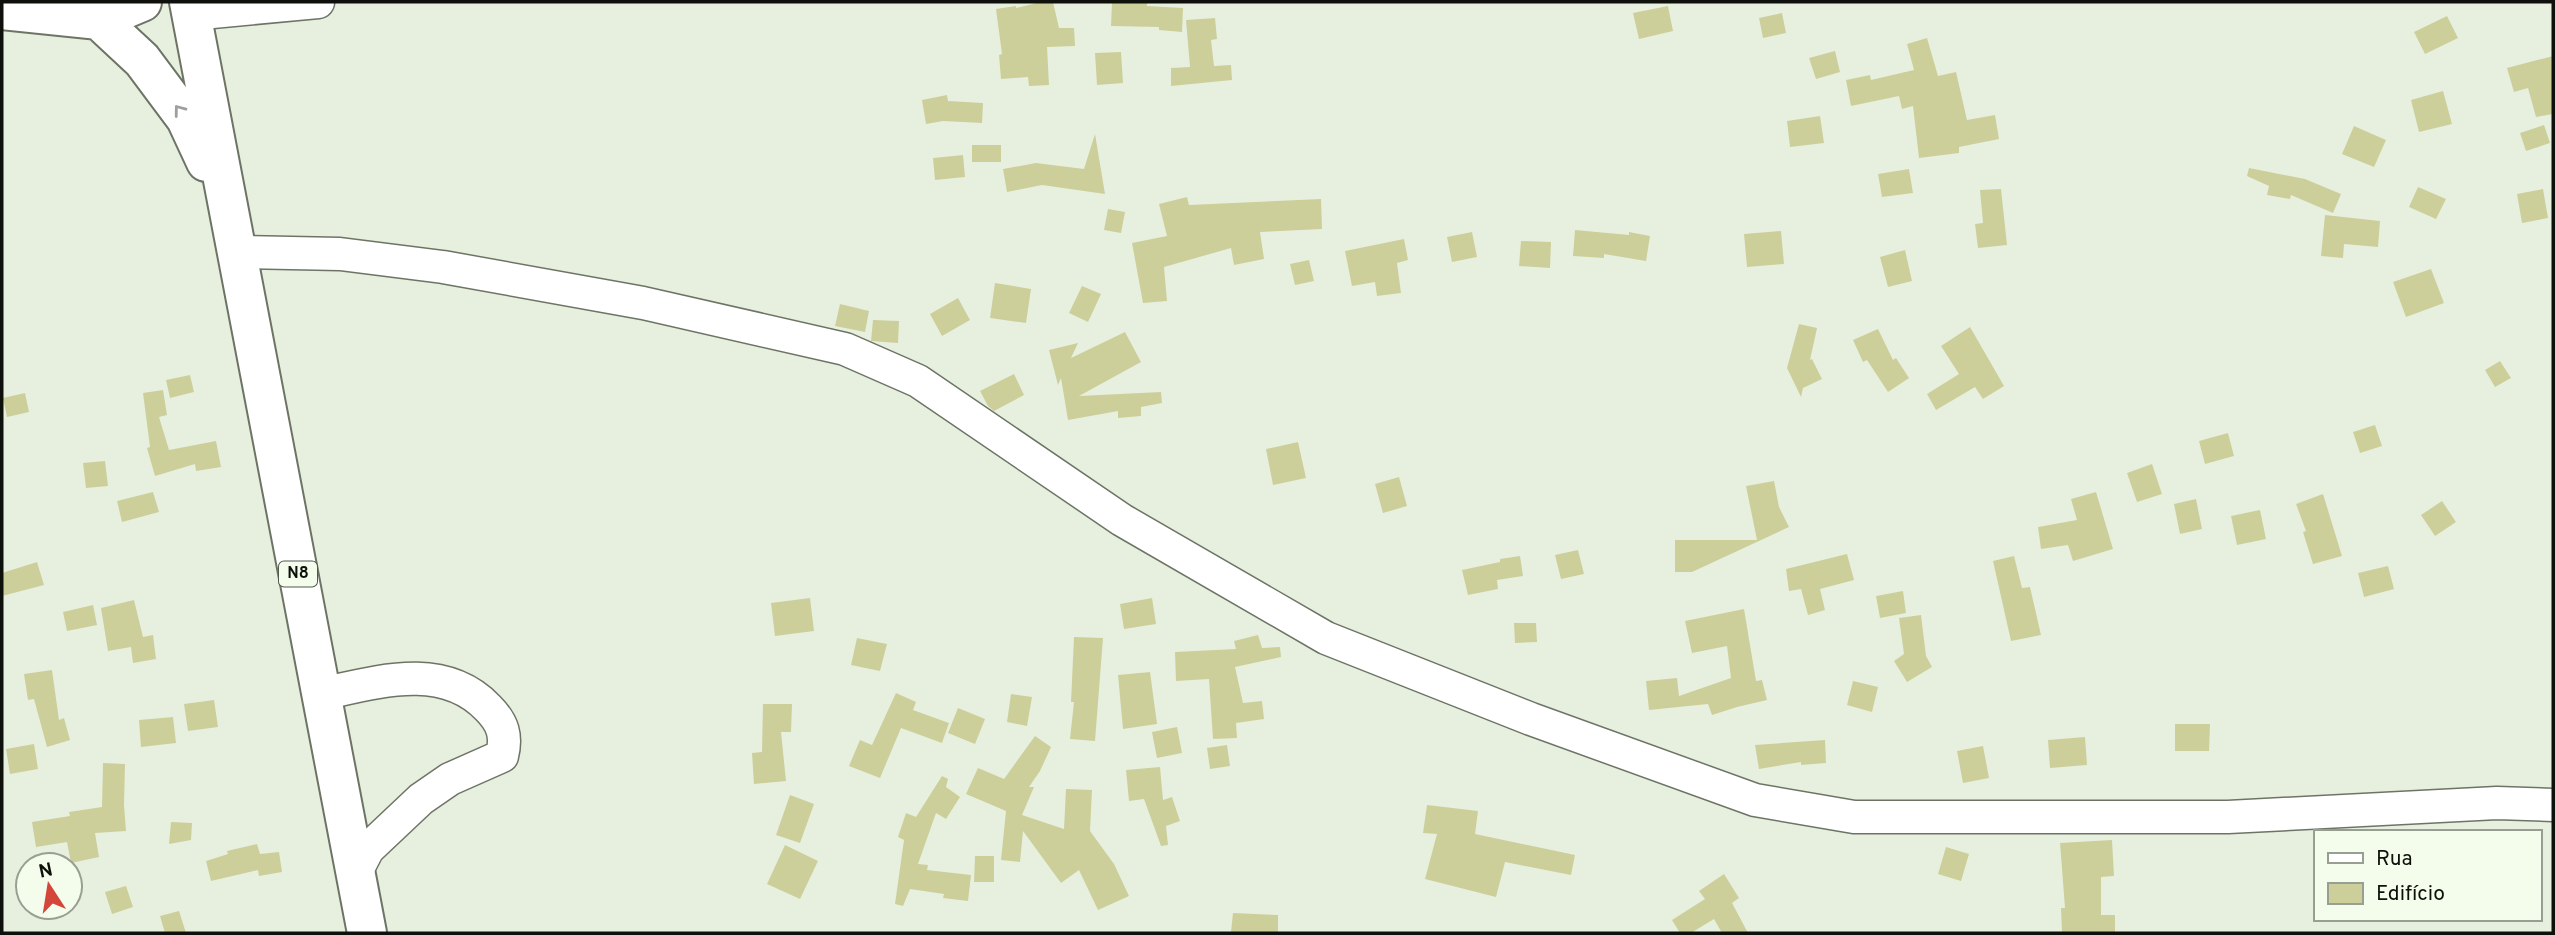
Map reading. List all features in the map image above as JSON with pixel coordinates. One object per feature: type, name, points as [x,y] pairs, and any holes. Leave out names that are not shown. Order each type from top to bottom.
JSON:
[{"type":"main road","points":[[2,10],[99,20],[142,2]]},
{"type":"main road","name":"N8","points":[[190,8],[367,933]]},
{"type":"main road","points":[[99,20],[142,60],[186,119],[231,214]]},
{"type":"street","points":[[190,8],[318,2]]},
{"type":"street","points":[[238,252],[340,254],[443,267],[643,303],[845,349],[918,381],[1122,520],[1326,638],[1531,719],[1755,800],[1854,817],[2228,817],[2497,803],[2553,806]]},
{"type":"street","points":[[321,694],[418,677],[444,681],[470,692],[482,701],[498,718],[504,731],[505,745],[502,756],[450,779],[421,800],[368,849],[355,874]]},
{"type":"building","points":[[1053,2],[1059,28],[1074,28],[1075,46],[1047,47],[1049,85],[1029,86],[1028,77],[1001,79],[999,55],[1002,54],[996,9]]},
{"type":"building","points":[[1112,2],[1147,2],[1147,6],[1183,8],[1182,32],[1159,30],[1159,27],[1111,26]]},
{"type":"building","points":[[1668,6],[1673,31],[1639,39],[1633,13]]},
{"type":"building","points":[[1782,13],[1786,33],[1763,38],[1759,18]]},
{"type":"building","points":[[2447,16],[2458,38],[2425,54],[2414,32]]},
{"type":"building","points":[[1215,18],[1217,39],[1211,40],[1214,66],[1231,65],[1232,80],[1171,86],[1171,68],[1190,67],[1186,20]]},
{"type":"building","points":[[1927,38],[1938,76],[1956,72],[1967,120],[1995,115],[1999,139],[1959,147],[1959,153],[1919,158],[1913,106],[1902,109],[1899,96],[1851,106],[1846,80],[1870,75],[1871,80],[1914,70],[1907,44]]},
{"type":"building","points":[[1835,51],[1840,72],[1816,79],[1809,58]]},
{"type":"building","points":[[1121,52],[1123,83],[1097,85],[1095,53]]},
{"type":"building","points":[[2553,56],[2553,114],[2536,117],[2528,88],[2514,92],[2507,68]]},
{"type":"building","points":[[2443,91],[2452,124],[2419,132],[2411,100]]},
{"type":"building","points":[[947,95],[948,101],[983,103],[982,123],[943,121],[926,124],[922,100]]},
{"type":"building","points":[[1820,116],[1824,143],[1790,147],[1787,121]]},
{"type":"building","points":[[2544,125],[2550,143],[2526,151],[2520,133]]},
{"type":"building","points":[[2354,126],[2386,140],[2374,167],[2342,154]]},
{"type":"building","points":[[1095,134],[1105,194],[1042,185],[1007,192],[1003,169],[1036,163],[1084,169]]},
{"type":"building","points":[[972,145],[1001,145],[1001,162],[972,162]]},
{"type":"building","points":[[963,155],[965,177],[935,180],[933,158]]},
{"type":"building","points":[[2249,168],[2305,179],[2341,194],[2333,213],[2291,195],[2290,199],[2267,195],[2269,186],[2247,176]]},
{"type":"building","points":[[1909,169],[1913,193],[1882,197],[1878,174]]},
{"type":"building","points":[[2418,187],[2446,199],[2436,219],[2409,207]]},
{"type":"building","points":[[2001,189],[2007,245],[1978,248],[1975,224],[1983,223],[1980,190]]},
{"type":"building","points":[[2543,189],[2548,218],[2522,223],[2517,194]]},
{"type":"building","points":[[1187,197],[1189,205],[1321,199],[1322,229],[1260,232],[1264,259],[1234,265],[1231,248],[1164,267],[1167,301],[1143,303],[1132,243],[1167,236],[1159,204]]},
{"type":"building","points":[[1108,209],[1125,212],[1121,233],[1104,230]]},
{"type":"building","points":[[2325,215],[2380,221],[2378,247],[2344,244],[2343,258],[2321,256]]},
{"type":"building","points":[[1575,230],[1629,235],[1629,232],[1650,236],[1646,261],[1604,254],[1604,258],[1573,256]]},
{"type":"building","points":[[1781,231],[1784,264],[1747,267],[1744,234]]},
{"type":"building","points":[[1472,232],[1477,257],[1452,262],[1447,237]]},
{"type":"building","points":[[1404,239],[1408,260],[1397,263],[1401,293],[1377,296],[1375,282],[1352,286],[1345,251]]},
{"type":"building","points":[[1521,241],[1551,242],[1550,268],[1519,266]]},
{"type":"building","points":[[1905,250],[1912,281],[1888,287],[1880,257]]},
{"type":"building","points":[[1309,260],[1314,281],[1295,285],[1290,264]]},
{"type":"building","points":[[2431,269],[2444,303],[2406,317],[2393,282]]},
{"type":"building","points":[[995,283],[1031,289],[1026,323],[990,318]]},
{"type":"building","points":[[1082,286],[1101,294],[1088,322],[1069,313]]},
{"type":"building","points":[[958,298],[970,320],[942,336],[930,314]]},
{"type":"building","points":[[840,304],[869,311],[865,332],[835,326]]},
{"type":"building","points":[[873,320],[899,321],[898,343],[871,341]]},
{"type":"building","points":[[1799,324],[1817,328],[1810,360],[1812,359],[1822,379],[1803,388],[1801,397],[1787,368]]},
{"type":"building","points":[[1970,327],[2004,386],[1983,399],[1975,387],[1936,410],[1927,394],[1959,374],[1941,346]]},
{"type":"building","points":[[1878,329],[1893,360],[1896,358],[1909,378],[1888,392],[1867,360],[1863,362],[1853,340]]},
{"type":"building","points":[[1125,332],[1141,362],[1079,396],[1161,392],[1162,403],[1141,407],[1141,416],[1118,418],[1118,411],[1068,420],[1061,378],[1058,385],[1049,350],[1078,343],[1071,358]]},
{"type":"building","points":[[2500,361],[2511,378],[2495,387],[2485,370]]},
{"type":"building","points":[[1014,374],[1024,395],[994,411],[980,391]]},
{"type":"building","points":[[190,375],[194,392],[170,398],[166,380]]},
{"type":"building","points":[[163,390],[167,415],[159,417],[169,450],[216,441],[221,467],[196,471],[195,464],[155,476],[147,448],[150,447],[143,393]]},
{"type":"building","points":[[25,393],[29,412],[7,417],[3,398]]},
{"type":"building","points":[[2375,425],[2382,446],[2360,453],[2353,432]]},
{"type":"building","points":[[2228,433],[2234,456],[2205,464],[2199,441]]},
{"type":"building","points":[[1298,442],[1306,478],[1273,485],[1266,449]]},
{"type":"building","points":[[105,461],[108,486],[86,488],[83,463]]},
{"type":"building","points":[[2152,464],[2162,494],[2137,502],[2127,473]]},
{"type":"building","points":[[1399,477],[1407,506],[1383,513],[1375,484]]},
{"type":"building","points":[[1774,481],[1779,507],[1789,527],[1692,572],[1675,572],[1675,540],[1757,540],[1746,486]]},
{"type":"building","points":[[153,492],[159,512],[122,522],[117,501]]},
{"type":"building","points":[[2096,492],[2113,549],[2073,561],[2068,545],[2041,549],[2038,527],[2077,520],[2071,499]]},
{"type":"building","points":[[2323,494],[2342,556],[2313,564],[2303,532],[2306,531],[2296,504]]},
{"type":"building","points":[[2196,499],[2202,529],[2180,534],[2174,504]]},
{"type":"building","points":[[2442,501],[2456,522],[2435,536],[2421,515]]},
{"type":"building","points":[[2260,510],[2266,539],[2237,545],[2231,516]]},
{"type":"building","points":[[1578,550],[1584,574],[1561,579],[1555,555]]},
{"type":"building","points":[[1847,554],[1854,580],[1820,589],[1825,610],[1808,615],[1801,589],[1789,591],[1786,569]]},
{"type":"building","points":[[1520,556],[1523,576],[1497,580],[1498,589],[1468,595],[1462,570]]},
{"type":"building","points":[[2014,556],[2022,588],[2030,587],[2041,635],[2011,641],[1993,561]]},
{"type":"building","points":[[37,562],[44,585],[2,596],[2,573]]},
{"type":"building","points":[[2388,566],[2394,589],[2364,597],[2358,573]]},
{"type":"building","points":[[1903,591],[1906,613],[1880,618],[1876,596]]},
{"type":"building","points":[[810,598],[814,631],[775,636],[771,603]]},
{"type":"building","points":[[1152,598],[1156,624],[1124,629],[1120,604]]},
{"type":"building","points":[[134,600],[143,637],[153,635],[156,659],[133,663],[131,647],[108,651],[101,608]]},
{"type":"building","points":[[93,605],[97,625],[67,631],[63,612]]},
{"type":"building","points":[[1744,609],[1756,681],[1762,680],[1767,700],[1712,715],[1708,704],[1649,710],[1646,681],[1677,678],[1679,696],[1731,678],[1727,646],[1692,653],[1685,621]]},
{"type":"building","points":[[1921,615],[1926,656],[1932,667],[1907,682],[1894,661],[1904,654],[1899,618]]},
{"type":"building","points":[[1514,623],[1536,623],[1537,642],[1515,643]]},
{"type":"building","points":[[1258,635],[1262,648],[1280,647],[1281,657],[1235,667],[1243,703],[1262,701],[1264,719],[1236,723],[1237,738],[1213,739],[1209,679],[1176,681],[1175,652],[1236,649],[1234,641]]},
{"type":"building","points":[[1074,637],[1103,638],[1095,741],[1070,739],[1074,702],[1071,702]]},
{"type":"building","points":[[857,638],[887,644],[880,671],[851,665]]},
{"type":"building","points":[[52,670],[59,720],[64,718],[70,740],[47,747],[34,699],[28,700],[24,674]]},
{"type":"building","points":[[1150,672],[1157,724],[1123,729],[1118,675]]},
{"type":"building","points":[[1853,681],[1878,687],[1872,712],[1847,705]]},
{"type":"building","points":[[896,693],[916,702],[913,710],[949,723],[942,743],[901,728],[880,778],[849,766],[860,740],[872,745]]},
{"type":"building","points":[[1011,694],[1032,697],[1027,726],[1007,722]]},
{"type":"building","points":[[214,700],[218,727],[188,731],[184,704]]},
{"type":"building","points":[[763,704],[792,704],[791,732],[781,732],[786,781],[754,784],[752,753],[762,752]]},
{"type":"building","points":[[958,708],[985,719],[975,744],[948,733]]},
{"type":"building","points":[[173,717],[176,743],[141,747],[139,720]]},
{"type":"building","points":[[2175,724],[2210,724],[2209,751],[2175,751]]},
{"type":"building","points":[[1177,727],[1182,753],[1157,758],[1152,732]]},
{"type":"building","points":[[1035,736],[1051,747],[1029,787],[1034,787],[1022,815],[1064,829],[1066,789],[1092,790],[1090,831],[1114,864],[1129,896],[1098,910],[1079,870],[1061,883],[1023,831],[1020,862],[1001,860],[1006,811],[966,794],[978,768],[1004,779]]},
{"type":"building","points":[[2085,737],[2087,765],[2050,768],[2048,740]]},
{"type":"building","points":[[1825,740],[1826,763],[1801,765],[1801,762],[1759,769],[1755,745]]},
{"type":"building","points":[[34,744],[38,769],[10,774],[6,749]]},
{"type":"building","points":[[1227,745],[1230,766],[1210,769],[1207,748]]},
{"type":"building","points":[[1983,746],[1989,778],[1963,783],[1957,751]]},
{"type":"building","points":[[103,763],[125,764],[126,831],[95,833],[99,857],[84,860],[84,851],[69,851],[67,842],[36,847],[32,822],[102,807]]},
{"type":"building","points":[[1160,767],[1163,800],[1172,797],[1180,821],[1166,826],[1168,845],[1161,846],[1144,799],[1129,801],[1126,770]]},
{"type":"building","points":[[942,776],[948,779],[946,787],[960,797],[946,819],[936,813],[918,864],[928,865],[927,870],[971,875],[968,901],[943,898],[944,894],[910,889],[903,906],[895,904],[904,840],[898,837],[906,813],[916,817]]},
{"type":"building","points":[[790,795],[814,804],[800,843],[776,835]]},
{"type":"building","points":[[1427,805],[1478,811],[1475,834],[1575,855],[1571,875],[1505,862],[1496,897],[1425,879],[1437,834],[1423,833]]},
{"type":"building","points":[[171,822],[192,823],[191,840],[169,844]]},
{"type":"building","points":[[2112,840],[2114,876],[2101,877],[2101,915],[2115,915],[2115,933],[2062,933],[2061,908],[2065,908],[2060,843]]},
{"type":"building","points":[[257,844],[260,854],[279,852],[282,872],[259,876],[258,870],[211,881],[206,861],[228,854],[227,851]]},
{"type":"building","points":[[785,845],[818,861],[800,899],[767,884]]},
{"type":"building","points":[[1946,847],[1969,854],[1961,881],[1938,874]]},
{"type":"building","points":[[975,856],[994,856],[994,882],[974,882]]},
{"type":"building","points":[[1724,874],[1739,898],[1732,903],[1748,933],[1722,933],[1714,919],[1691,933],[1680,933],[1672,920],[1705,899],[1699,891]]},
{"type":"building","points":[[126,886],[133,907],[112,914],[105,892]]},
{"type":"building","points":[[179,911],[186,933],[165,933],[160,916]]},
{"type":"building","points":[[1233,913],[1278,915],[1278,933],[1231,932]]}]
